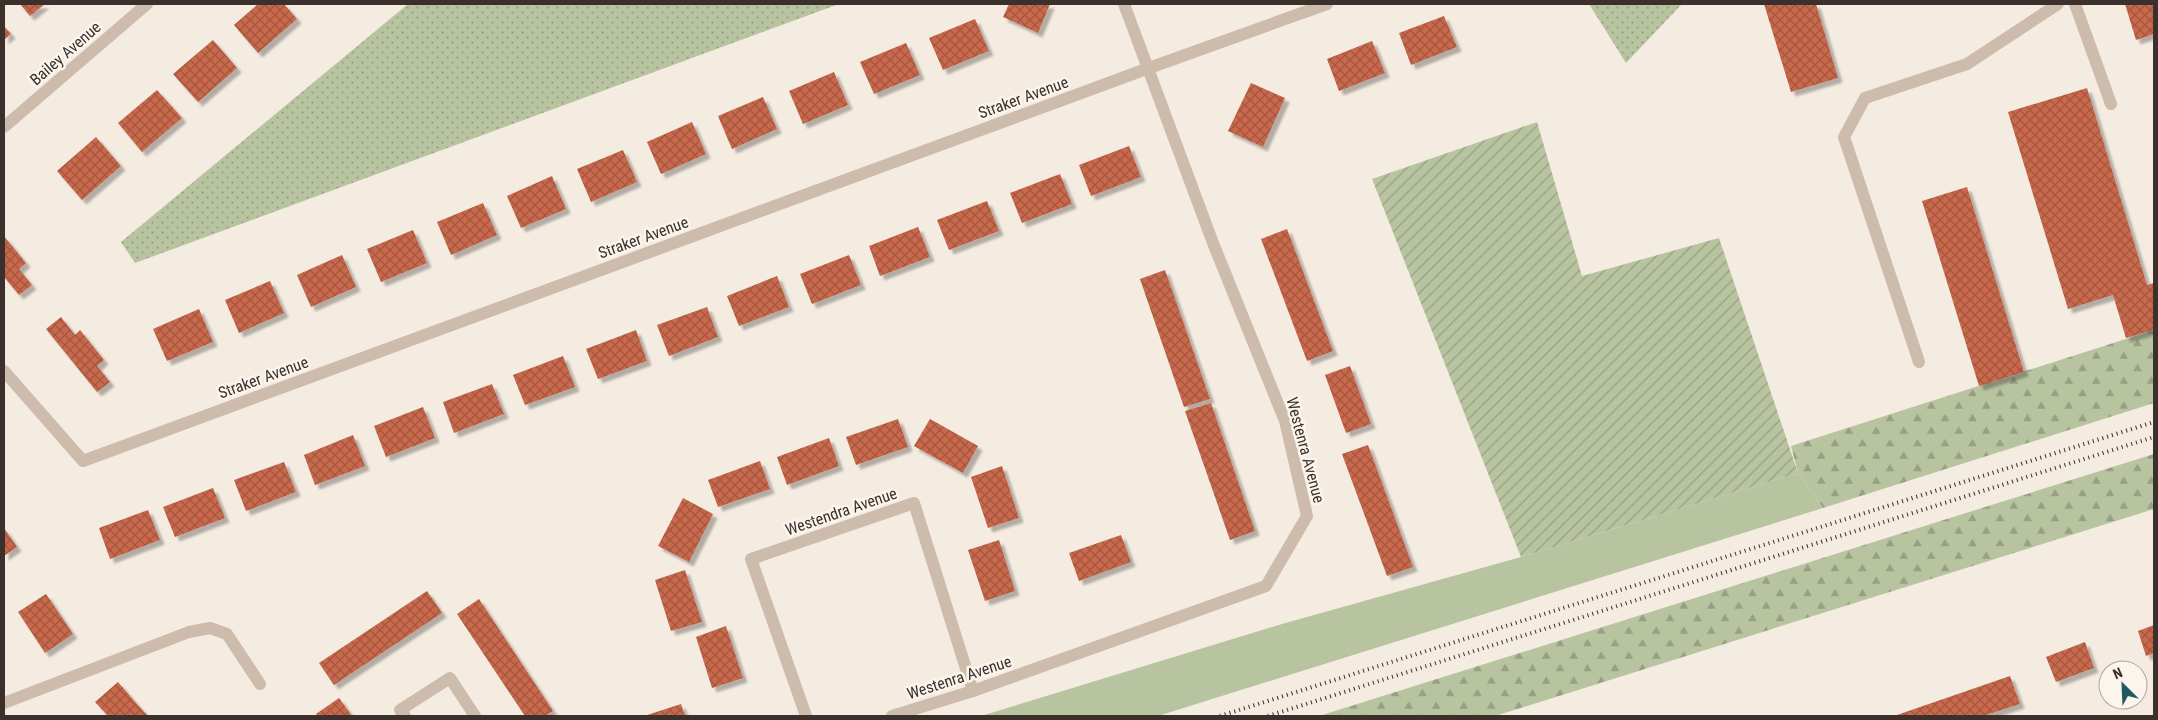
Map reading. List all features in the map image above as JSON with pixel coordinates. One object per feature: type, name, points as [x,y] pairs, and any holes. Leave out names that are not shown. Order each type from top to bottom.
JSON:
[{"type":"street","name":"Bailey Avenue","points":[[4,127],[147,4]]},
{"type":"street","name":"Westenra Avenue","points":[[892,716],[973,691],[1266,586],[1307,516],[1285,421],[1213,243],[1124,4]]},
{"type":"street","name":"Straker Avenue","points":[[4,371],[83,461],[1148,68],[1327,4]]},
{"type":"street","points":[[1918,362],[1844,137],[1865,98],[1967,64],[2058,4]]},
{"type":"street","points":[[2075,4],[2111,104]]},
{"type":"street","name":"Westendra Avenue","points":[[806,716],[751,559],[914,504],[973,691]]},
{"type":"street","points":[[4,703],[189,632],[210,628],[227,634],[260,684]]},
{"type":"street","points":[[405,716],[400,710],[450,678],[475,716]]},
{"type":"green space","points":[[408,4],[839,4],[135,263],[121,242]]},
{"type":"green space","points":[[1589,4],[1682,4],[1626,63]]},
{"type":"green space","points":[[1537,122],[1582,276],[1719,238],[1798,473],[1521,557],[1372,179]]},
{"type":"green space","points":[[2154,330],[2154,403],[1823,508],[1798,473],[1791,446]]},
{"type":"green space","points":[[2154,454],[2154,509],[1495,716],[1319,716]]},
{"type":"green space","points":[[1798,473],[1823,508],[1158,716],[981,716],[1282,624],[1521,557]]},
{"type":"building","points":[[20,4],[45,4],[30,16]]},
{"type":"building","points":[[258,4],[284,4],[297,19],[258,53],[234,25]]},
{"type":"building","points":[[1009,4],[1050,4],[1038,33],[1003,17]]},
{"type":"building","points":[[1764,4],[1816,4],[1838,78],[1791,92]]},
{"type":"building","points":[[2125,4],[2154,4],[2154,34],[2136,40]]},
{"type":"building","points":[[1444,16],[1457,47],[1411,65],[1399,33]]},
{"type":"building","points":[[975,19],[989,51],[943,70],[929,38]]},
{"type":"building","points":[[4,26],[11,34],[4,40]]},
{"type":"building","points":[[213,40],[237,68],[198,102],[173,74]]},
{"type":"building","points":[[1372,41],[1385,73],[1339,91],[1327,59]]},
{"type":"building","points":[[906,43],[920,75],[874,94],[860,62]]},
{"type":"building","points":[[834,72],[848,105],[803,124],[789,91]]},
{"type":"building","points":[[1251,83],[1285,98],[1263,147],[1228,131]]},
{"type":"building","points":[[2087,88],[2147,285],[2154,283],[2154,330],[2126,338],[2113,295],[2068,309],[2008,112]]},
{"type":"building","points":[[157,90],[182,118],[142,152],[118,123]]},
{"type":"building","points":[[763,97],[777,129],[732,149],[718,116]]},
{"type":"building","points":[[692,122],[706,154],[661,174],[647,142]]},
{"type":"building","points":[[96,137],[121,166],[82,200],[57,171]]},
{"type":"building","points":[[1129,146],[1141,177],[1091,196],[1079,165]]},
{"type":"building","points":[[623,150],[637,182],[591,202],[577,169]]},
{"type":"building","points":[[1060,174],[1072,204],[1022,223],[1010,193]]},
{"type":"building","points":[[552,176],[566,209],[521,228],[507,196]]},
{"type":"building","points":[[1967,187],[2024,372],[1979,386],[1922,201]]},
{"type":"building","points":[[987,201],[999,231],[949,250],[937,220]]},
{"type":"building","points":[[483,203],[497,235],[451,255],[437,222]]},
{"type":"building","points":[[918,227],[930,257],[880,276],[869,246]]},
{"type":"building","points":[[1287,229],[1333,351],[1307,361],[1261,239]]},
{"type":"building","points":[[413,230],[427,263],[381,282],[367,249]]},
{"type":"building","points":[[4,236],[26,263],[19,269],[32,285],[19,295],[4,277]]},
{"type":"building","points":[[342,255],[356,287],[311,307],[297,275]]},
{"type":"building","points":[[849,255],[861,285],[812,304],[800,274]]},
{"type":"building","points":[[1165,270],[1210,399],[1184,407],[1140,279]]},
{"type":"building","points":[[777,276],[789,307],[739,326],[727,296]]},
{"type":"building","points":[[270,281],[284,313],[239,333],[225,300]]},
{"type":"building","points":[[707,307],[718,337],[669,356],[657,325]]},
{"type":"building","points":[[199,309],[213,342],[167,361],[153,329]]},
{"type":"building","points":[[61,317],[75,335],[80,330],[104,360],[97,366],[110,382],[97,392],[46,329]]},
{"type":"building","points":[[636,330],[647,361],[598,379],[586,349]]},
{"type":"building","points":[[563,356],[575,387],[525,405],[513,375]]},
{"type":"building","points":[[1350,366],[1371,424],[1346,433],[1325,375]]},
{"type":"building","points":[[492,384],[504,414],[454,433],[443,402]]},
{"type":"building","points":[[1211,403],[1255,531],[1230,540],[1185,411]]},
{"type":"building","points":[[423,407],[435,438],[386,457],[374,426]]},
{"type":"building","points":[[898,419],[908,447],[856,465],[846,437]]},
{"type":"building","points":[[930,419],[978,446],[963,473],[914,446]]},
{"type":"building","points":[[353,435],[365,466],[315,485],[304,455]]},
{"type":"building","points":[[829,438],[839,466],[787,485],[777,457]]},
{"type":"building","points":[[1368,445],[1413,567],[1387,576],[1342,454]]},
{"type":"building","points":[[760,461],[770,489],[718,507],[708,480]]},
{"type":"building","points":[[284,462],[296,492],[246,511],[234,480]]},
{"type":"building","points":[[1002,466],[1019,518],[988,528],[971,477]]},
{"type":"building","points":[[213,488],[225,518],[175,537],[163,507]]},
{"type":"building","points":[[683,498],[713,514],[689,562],[658,546]]},
{"type":"building","points":[[148,510],[160,540],[110,559],[99,528]]},
{"type":"building","points":[[4,528],[17,547],[4,556]]},
{"type":"building","points":[[1121,535],[1131,562],[1079,581],[1069,553]]},
{"type":"building","points":[[999,540],[1015,591],[985,601],[968,550]]},
{"type":"building","points":[[685,570],[702,622],[671,631],[655,580]]},
{"type":"building","points":[[427,591],[442,613],[334,685],[319,663]]},
{"type":"building","points":[[46,594],[73,634],[45,653],[18,612]]},
{"type":"building","points":[[479,599],[553,711],[545,716],[525,716],[457,614]]},
{"type":"building","points":[[2154,625],[2154,653],[2146,656],[2138,631]]},
{"type":"building","points":[[726,626],[743,678],[712,688],[696,637]]},
{"type":"building","points":[[2085,642],[2094,668],[2056,682],[2046,657]]},
{"type":"building","points":[[2010,676],[2020,704],[1983,716],[1894,716]]},
{"type":"building","points":[[118,682],[148,716],[108,716],[95,702]]},
{"type":"building","points":[[339,698],[352,716],[318,716],[316,714]]},
{"type":"building","points":[[681,704],[685,716],[644,716]]},
{"type":"railway","points":[[1220,716],[2154,422]]},
{"type":"railway","points":[[1268,716],[2154,437]]}]
